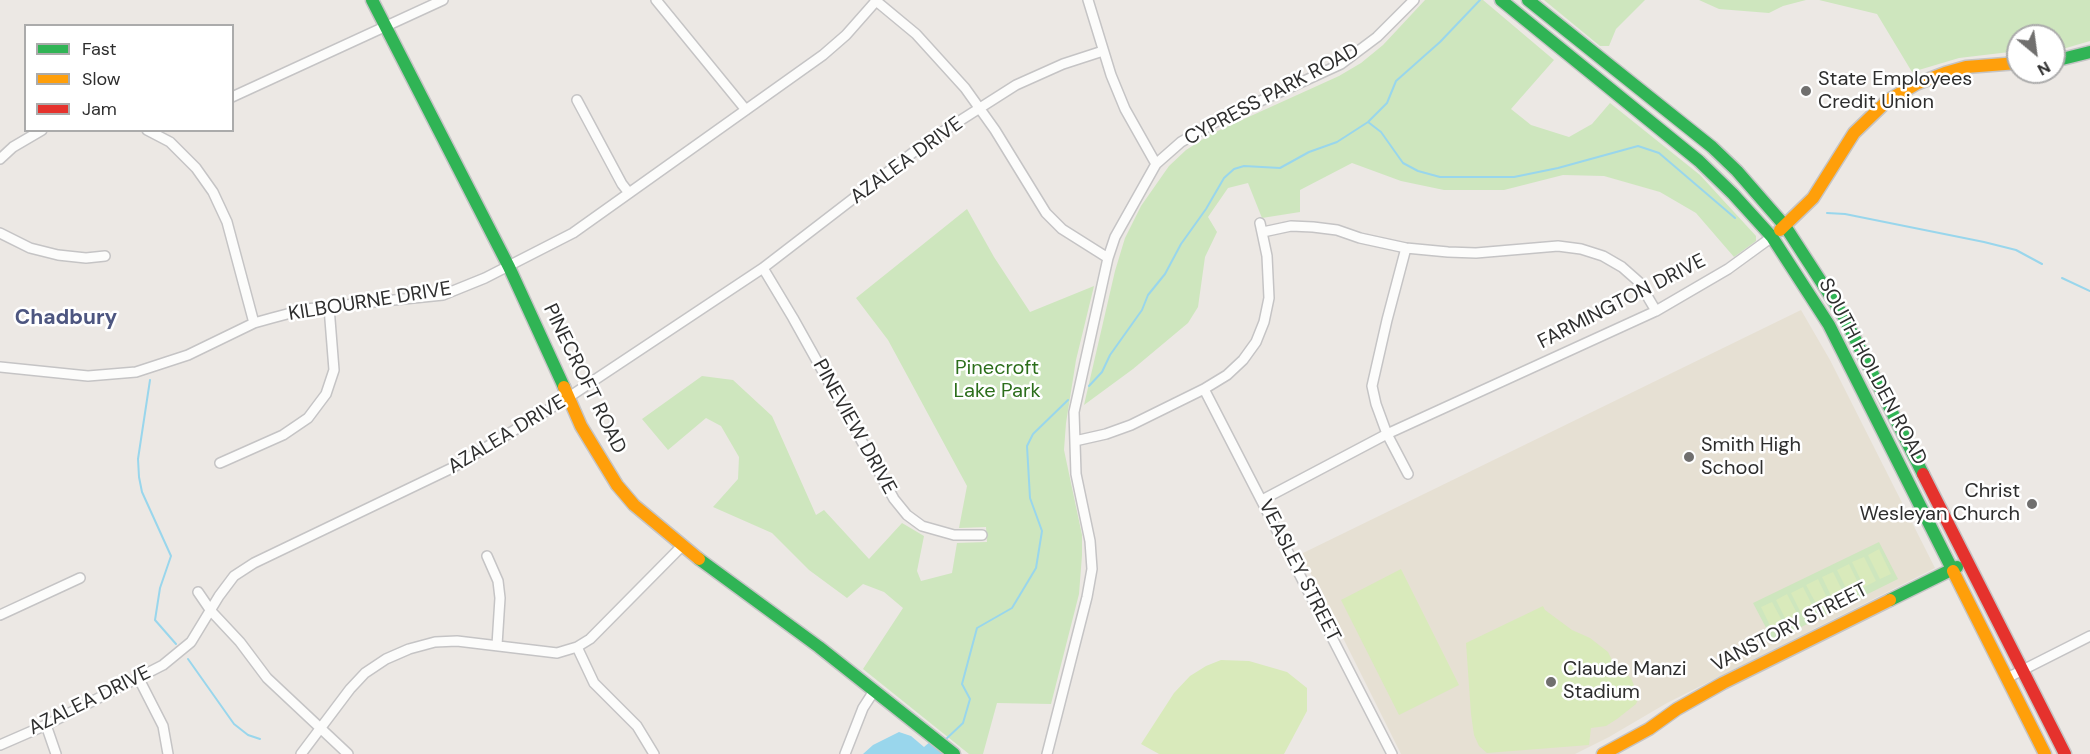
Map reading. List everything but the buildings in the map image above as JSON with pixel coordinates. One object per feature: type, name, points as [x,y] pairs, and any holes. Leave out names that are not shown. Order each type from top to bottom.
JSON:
[{"type":"main road","name":"PINECROFT ROAD","points":[[372,0],[509,267],[581,426],[617,485],[634,505],[682,546],[819,647],[953,754]]},
{"type":"main road","name":"SOUTH HOLDEN ROAD","points":[[1501,0],[1699,161],[1772,237],[1829,325],[2045,754]]},
{"type":"main road","name":"SOUTH HOLDEN ROAD","points":[[1528,0],[1712,147],[1737,171],[1785,226],[1844,317],[2065,754]]},
{"type":"main road","points":[[2066,58],[2090,52]]},
{"type":"main road","name":"FARMINGTON DRIVE","points":[[1772,237],[1804,208],[1824,184],[1854,133],[1887,101],[1916,84],[1945,73],[1965,68],[2006,64]]},
{"type":"main road","name":"VANSTORY STREET","points":[[1603,754],[1649,729],[1677,709],[1723,682],[1968,562]]},
{"type":"street","points":[[234,96],[443,0]]},
{"type":"street","points":[[656,0],[746,110]]},
{"type":"street","points":[[1088,0],[1103,51],[1125,109],[1156,164]]},
{"type":"street","name":"CYPRESS PARK ROAD","points":[[1047,754],[1092,569],[1090,542],[1076,474],[1074,412],[1108,258],[1120,228],[1156,164],[1181,142],[1220,120],[1341,64],[1377,38],[1414,0]]},
{"type":"street","points":[[875,1],[916,34],[981,108],[1046,213],[1062,229],[1108,258]]},
{"type":"street","name":"KILBOURNE DRIVE","points":[[0,367],[88,376],[136,372],[188,355],[254,323],[306,309],[443,295],[509,267],[573,233],[836,44],[875,1]]},
{"type":"street","name":"AZALEA DRIVE","points":[[0,745],[140,679],[179,654],[191,642],[234,576],[254,563],[452,468],[569,397],[763,268],[928,141],[1025,81],[1063,64],[1103,51]]},
{"type":"street","points":[[577,100],[629,193]]},
{"type":"street","points":[[0,159],[13,147],[39,132]]},
{"type":"street","points":[[151,132],[170,142],[196,168],[213,192],[229,230],[254,323]]},
{"type":"street","points":[[1075,441],[1131,425],[1204,389],[1227,375],[1243,360],[1256,342],[1264,322],[1269,298],[1267,256],[1262,228],[1313,226],[1406,248],[1476,253],[1558,246],[1581,249],[1603,256],[1622,267],[1639,282],[1656,311]]},
{"type":"street","points":[[0,233],[30,248],[58,255],[86,258],[105,256]]},
{"type":"street","name":"FARMINGTON DRIVE","points":[[1262,500],[1387,434],[1656,311],[1728,269],[1772,237]]},
{"type":"street","points":[[1406,248],[1372,386],[1387,434],[1408,474]]},
{"type":"street","name":"PINEVIEW DRIVE","points":[[763,268],[816,357],[894,500],[907,515],[922,526],[954,535],[982,535]]},
{"type":"street","points":[[220,463],[283,435],[308,418],[326,394],[334,370],[329,307]]},
{"type":"street","name":"VEASLEY STREET","points":[[1204,389],[1392,754]]},
{"type":"street","points":[[302,754],[350,689],[365,673],[386,659],[409,649],[435,642],[457,641],[556,652],[577,647],[590,639],[682,546]]},
{"type":"street","points":[[487,556],[498,581],[500,598],[497,645]]},
{"type":"street","points":[[0,615],[80,578]]},
{"type":"street","points":[[198,592],[267,678],[348,754]]},
{"type":"street","points":[[2007,678],[2090,636]]},
{"type":"street","points":[[577,647],[594,683],[637,726],[654,754]]},
{"type":"street","points":[[140,679],[163,726],[168,754]]},
{"type":"street","points":[[844,754],[863,708],[874,691]]},
{"type":"street","points":[[46,725],[57,754]]},
{"type":"shaded area","name":"Smith High School","points":[[1801,310],[1830,360],[1935,568],[1667,703],[1575,754],[1401,754],[1301,554]]},
{"type":"green space","points":[[1425,0],[1483,0],[1554,60],[1511,109],[1531,125],[1569,137],[1592,124],[1610,103],[1700,175],[1756,236],[1756,241],[1734,257],[1696,213],[1660,192],[1604,176],[1563,175],[1504,190],[1444,190],[1401,181],[1352,163],[1300,190],[1300,212],[1262,218],[1248,183],[1228,188],[1208,217],[1217,232],[1205,257],[1198,307],[1188,323],[1133,369],[1084,405],[1115,271],[1125,238],[1141,206],[1169,166],[1186,150],[1211,134],[1339,76],[1361,63],[1383,45]]},
{"type":"green space","points":[[1544,0],[1645,0],[1616,29],[1609,46],[1600,46]]},
{"type":"green space","points":[[1699,0],[1806,0],[1783,6],[1769,13],[1719,9]]},
{"type":"green space","points":[[1819,0],[2090,0],[2090,41],[2066,48],[2066,24],[2006,24],[2006,52],[1959,58],[1912,72],[1877,14]]},
{"type":"green space","name":"Pinecroft Lake Park","points":[[967,209],[994,257],[1030,312],[1094,286],[1076,360],[1064,450],[1082,535],[1079,594],[1051,704],[997,703],[983,754],[969,754],[863,669],[903,608],[884,592],[863,584],[847,598],[809,570],[772,533],[713,507],[738,479],[739,457],[721,426],[706,418],[668,450],[642,419],[702,376],[733,380],[772,416],[816,515],[824,510],[869,559],[902,523],[924,536],[917,571],[921,581],[952,573],[957,543],[987,542],[986,527],[959,528],[967,486],[888,340],[856,298]]},
{"type":"green space","points":[[1879,542],[1898,579],[1773,641],[1753,603]]},
{"type":"green space","points":[[1879,549],[1891,574],[1880,579],[1868,555]]},
{"type":"green space","points":[[1864,557],[1876,581],[1864,587],[1852,562]]},
{"type":"green space","points":[[1849,564],[1861,589],[1849,594],[1837,570]]},
{"type":"green space","points":[[1401,569],[1459,685],[1399,715],[1341,600]]},
{"type":"green space","points":[[1833,572],[1845,596],[1834,602],[1822,577]]},
{"type":"green space","points":[[1818,579],[1830,604],[1819,609],[1806,585]]},
{"type":"green space","points":[[1803,587],[1815,611],[1803,617],[1791,593]]},
{"type":"green space","points":[[1787,594],[1800,619],[1788,624],[1776,600]]},
{"type":"green space","points":[[1772,602],[1785,626],[1773,632],[1761,607]]},
{"type":"green space","name":"Claude Manzi Stadium","points":[[1543,606],[1545,610],[1572,630],[1590,638],[1608,652],[1614,664],[1631,678],[1639,697],[1636,704],[1617,719],[1606,726],[1591,728],[1589,745],[1487,753],[1479,746],[1474,735],[1466,643]]},
{"type":"green space","points":[[1221,660],[1249,661],[1287,672],[1307,688],[1307,711],[1284,754],[1159,754],[1141,744],[1174,693],[1190,676]]},
{"type":"water","points":[[899,732],[911,736],[924,747],[939,734],[954,746],[943,754],[863,754],[873,745]]},
{"type":"waterway","points":[[1089,386],[1102,372],[1110,355],[1142,310],[1148,295],[1165,274],[1181,244],[1206,209],[1224,178],[1234,169],[1244,166],[1280,168],[1309,152],[1337,142],[1368,122],[1387,103],[1396,81],[1440,42],[1480,0]]},
{"type":"waterway","points":[[1368,122],[1381,132],[1403,163],[1418,171],[1440,177],[1514,177],[1558,168],[1638,146],[1659,153],[1735,218]]},
{"type":"waterway","points":[[1827,213],[1845,214],[1984,242],[2016,250],[2042,264]]},
{"type":"waterway","points":[[2062,278],[2090,291]]},
{"type":"waterway","points":[[150,380],[138,459],[139,477],[142,492],[171,556],[160,588],[155,620],[176,644]]},
{"type":"waterway","points":[[945,740],[963,723],[970,699],[962,684],[977,628],[1012,608],[1036,568],[1042,531],[1030,498],[1027,446],[1033,434],[1068,400]]},
{"type":"waterway","points":[[188,659],[234,724],[248,735],[260,739]]},
{"type":"traffic: fast","points":[[372,0],[509,267],[564,387]]},
{"type":"traffic: fast","points":[[1501,0],[1699,161],[1772,237],[1829,325],[1953,571]]},
{"type":"traffic: fast","points":[[1528,0],[1712,147],[1737,171],[1785,226],[1844,317],[1923,474]]},
{"type":"traffic: fast","points":[[2066,58],[2090,52]]},
{"type":"traffic: fast","points":[[699,559],[819,647],[954,754]]},
{"type":"traffic: fast","points":[[1890,600],[1957,567]]},
{"type":"traffic: slow","points":[[1780,230],[1813,198],[1854,133],[1887,101],[1916,84],[1945,73],[1966,67],[2006,64]]},
{"type":"traffic: slow","points":[[564,387],[581,426],[617,485],[634,505],[699,559]]},
{"type":"traffic: slow","points":[[1953,571],[2045,754]]},
{"type":"traffic: slow","points":[[1603,754],[1649,729],[1677,709],[1723,683],[1890,600]]},
{"type":"traffic: jam","points":[[1923,474],[2065,754]]},
{"type":"place","name":"State Employees Credit Union","points":[[1806,91]]},
{"type":"place","name":"Smith High School","points":[[1689,457]]},
{"type":"place","name":"Christ Wesleyan Church","points":[[2032,504]]},
{"type":"place","name":"Claude Manzi Stadium","points":[[1551,682]]},
{"type":"district","name":"Chadbury","points":[[66,318]]}]
